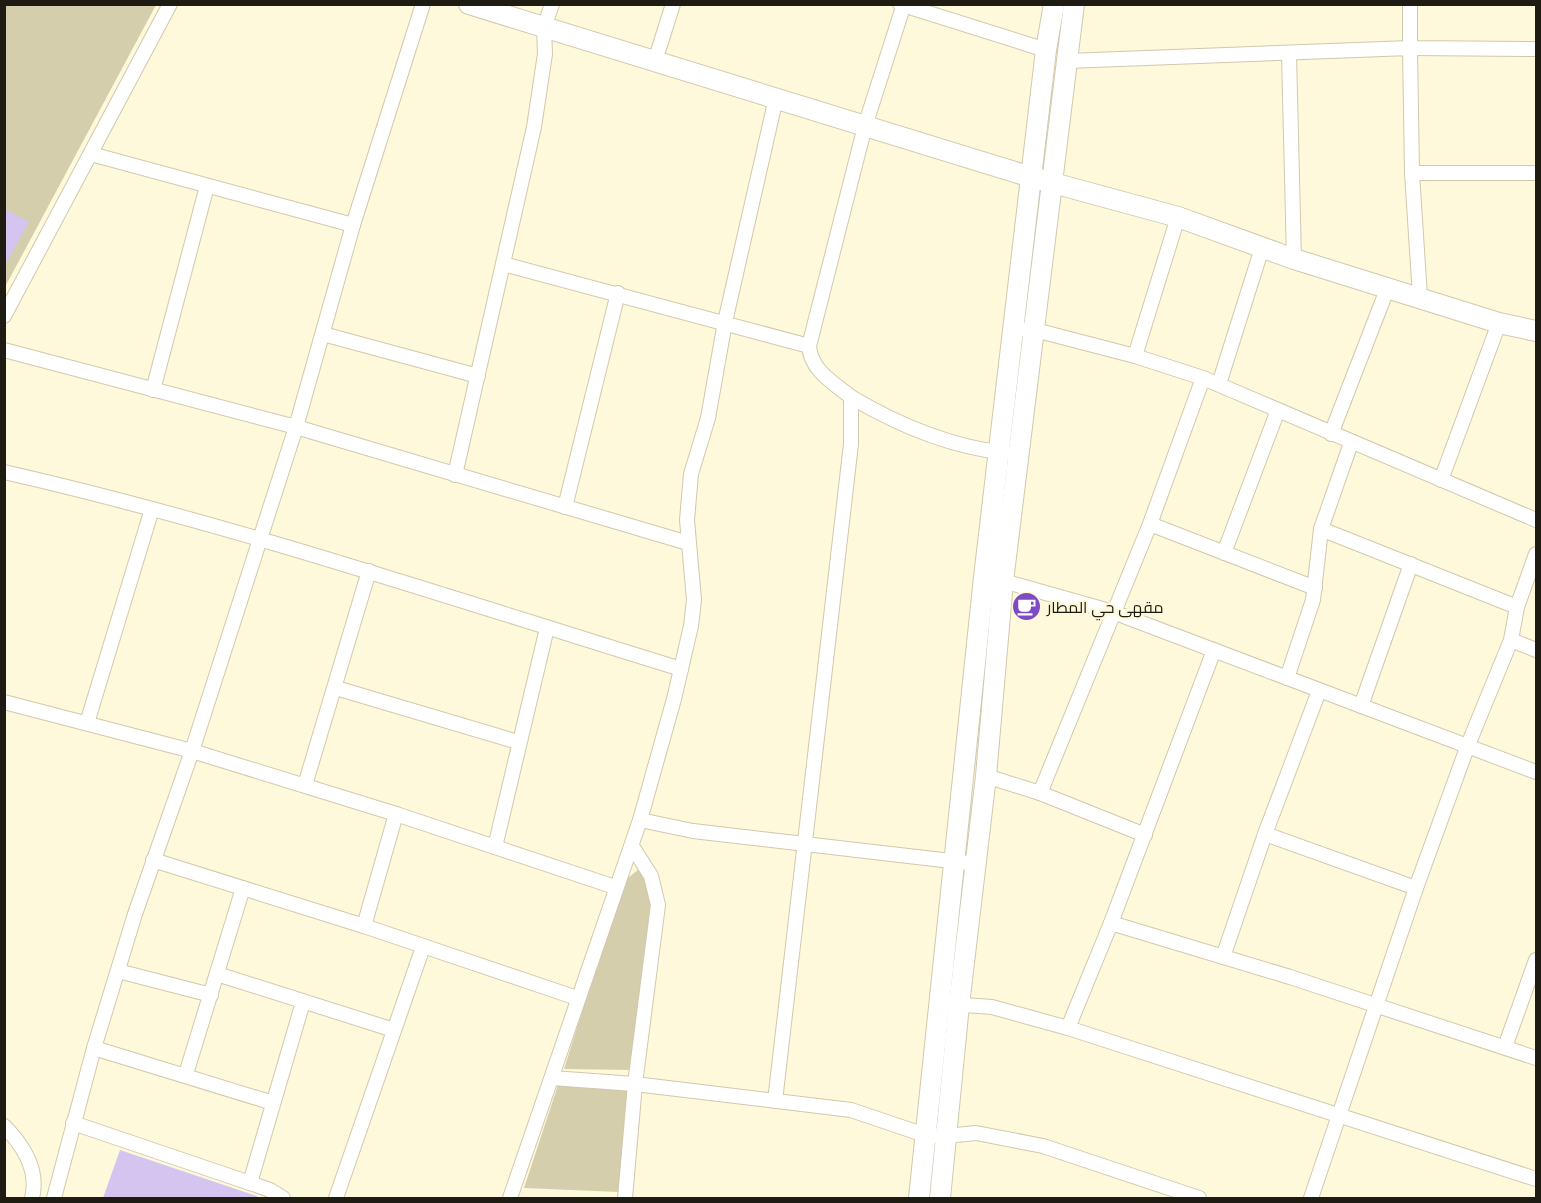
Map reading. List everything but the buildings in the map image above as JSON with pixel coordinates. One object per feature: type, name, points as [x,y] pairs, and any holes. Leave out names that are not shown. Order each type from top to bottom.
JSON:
[{"type":"street","points":[[4,316],[170,4]]},
{"type":"street","points":[[54,1198],[94,1048],[153,860],[192,750],[296,427],[353,225],[423,4]]},
{"type":"street","points":[[469,4],[1031,177],[1053,181],[1178,217],[1294,259],[1499,323],[1536,331]]},
{"type":"street","points":[[455,475],[534,127],[545,54],[544,27],[552,4]]},
{"type":"street","points":[[655,61],[673,4]]},
{"type":"street","points":[[940,1198],[946,1136],[949,1004],[956,862],[1009,454],[1015,329],[1046,50],[1054,4]]},
{"type":"street","points":[[1009,454],[1035,330],[1074,4]]},
{"type":"street","points":[[1410,4],[1412,173],[1420,297]]},
{"type":"street","points":[[1009,454],[963,446],[896,422],[851,397],[820,372],[810,357],[809,346],[865,126],[903,5],[1046,50]]},
{"type":"street","points":[[1067,61],[1410,48],[1536,49]]},
{"type":"street","points":[[1289,54],[1294,259]]},
{"type":"street","points":[[510,1198],[615,887],[632,846],[681,669],[694,600],[688,543],[688,490],[708,417],[725,322],[776,98]]},
{"type":"street","points":[[91,154],[353,225]]},
{"type":"street","points":[[1412,173],[1536,173]]},
{"type":"street","points":[[153,390],[207,186]]},
{"type":"street","points":[[1135,356],[1178,217]]},
{"type":"street","points":[[1219,384],[1262,248]]},
{"type":"street","points":[[503,264],[809,346]]},
{"type":"street","points":[[1331,434],[1388,287]]},
{"type":"street","points":[[565,507],[618,293]]},
{"type":"street","points":[[1441,480],[1499,323]]},
{"type":"street","points":[[1015,329],[1035,330],[1135,356],[1203,378],[1536,520]]},
{"type":"street","points":[[323,334],[478,376]]},
{"type":"street","points":[[4,350],[296,427],[688,543]]},
{"type":"street","points":[[1040,793],[1150,524],[1203,378]]},
{"type":"street","points":[[775,1101],[851,444],[851,397]]},
{"type":"street","points":[[1224,553],[1278,410]]},
{"type":"street","points":[[1287,678],[1315,588],[1321,529],[1351,443]]},
{"type":"street","points":[[4,472],[152,509],[369,571],[681,669]]},
{"type":"street","points":[[87,723],[152,509]]},
{"type":"street","points":[[1150,524],[1315,588]]},
{"type":"street","points":[[1321,529],[1517,607]]},
{"type":"street","points":[[1311,1198],[1416,888],[1468,745],[1511,640],[1517,607],[1536,554]]},
{"type":"street","points":[[1361,706],[1411,564]]},
{"type":"street","points":[[305,785],[336,688],[369,571]]},
{"type":"street","points":[[993,579],[1113,612],[1536,772]]},
{"type":"street","points":[[919,1198],[925,1135],[977,864],[986,776],[993,579]]},
{"type":"street","points":[[495,847],[518,742],[547,628]]},
{"type":"street","points":[[1511,640],[1536,650]]},
{"type":"street","points":[[1068,1028],[1112,922],[1214,650]]},
{"type":"street","points":[[336,688],[518,742]]},
{"type":"street","points":[[1223,957],[1265,834],[1319,691]]},
{"type":"street","points":[[4,702],[192,750],[396,814],[615,887]]},
{"type":"street","points":[[986,776],[1040,793],[1144,835]]},
{"type":"street","points":[[364,926],[396,814]]},
{"type":"street","points":[[640,820],[693,831],[977,864]]},
{"type":"street","points":[[1265,834],[1416,888]]},
{"type":"street","points":[[625,1198],[635,1084],[658,905],[651,876],[632,846]]},
{"type":"street","points":[[153,860],[364,926],[577,998]]},
{"type":"street","points":[[186,1074],[243,888]]},
{"type":"street","points":[[1112,922],[1377,1005],[1536,1058]]},
{"type":"street","points":[[336,1198],[423,947]]},
{"type":"street","points":[[1505,1047],[1536,960]]},
{"type":"street","points":[[118,971],[211,995]]},
{"type":"street","points":[[217,974],[394,1030]]},
{"type":"street","points":[[250,1183],[303,1002]]},
{"type":"street","points":[[949,1004],[992,1007],[1068,1028],[1536,1179]]},
{"type":"street","points":[[94,1048],[273,1102]]},
{"type":"street","points":[[552,1078],[635,1084],[851,1110],[925,1135],[946,1136],[976,1133],[1043,1146],[1182,1196],[1199,1198]]},
{"type":"street","points":[[73,1123],[270,1190],[283,1198]]},
{"type":"street","points":[[4,1126],[27,1155],[35,1186],[32,1198]]},
{"type":"shaded area","points":[[5,5],[156,5],[5,287]]},
{"type":"shaded area","points":[[639,869],[649,885],[651,913],[631,1070],[564,1069],[619,894],[628,878]]},
{"type":"shaded area","points":[[559,1082],[632,1088],[618,1192],[524,1188]]},
{"type":"place","name":"مقهى حي المطار","points":[[1026,607]]}]
